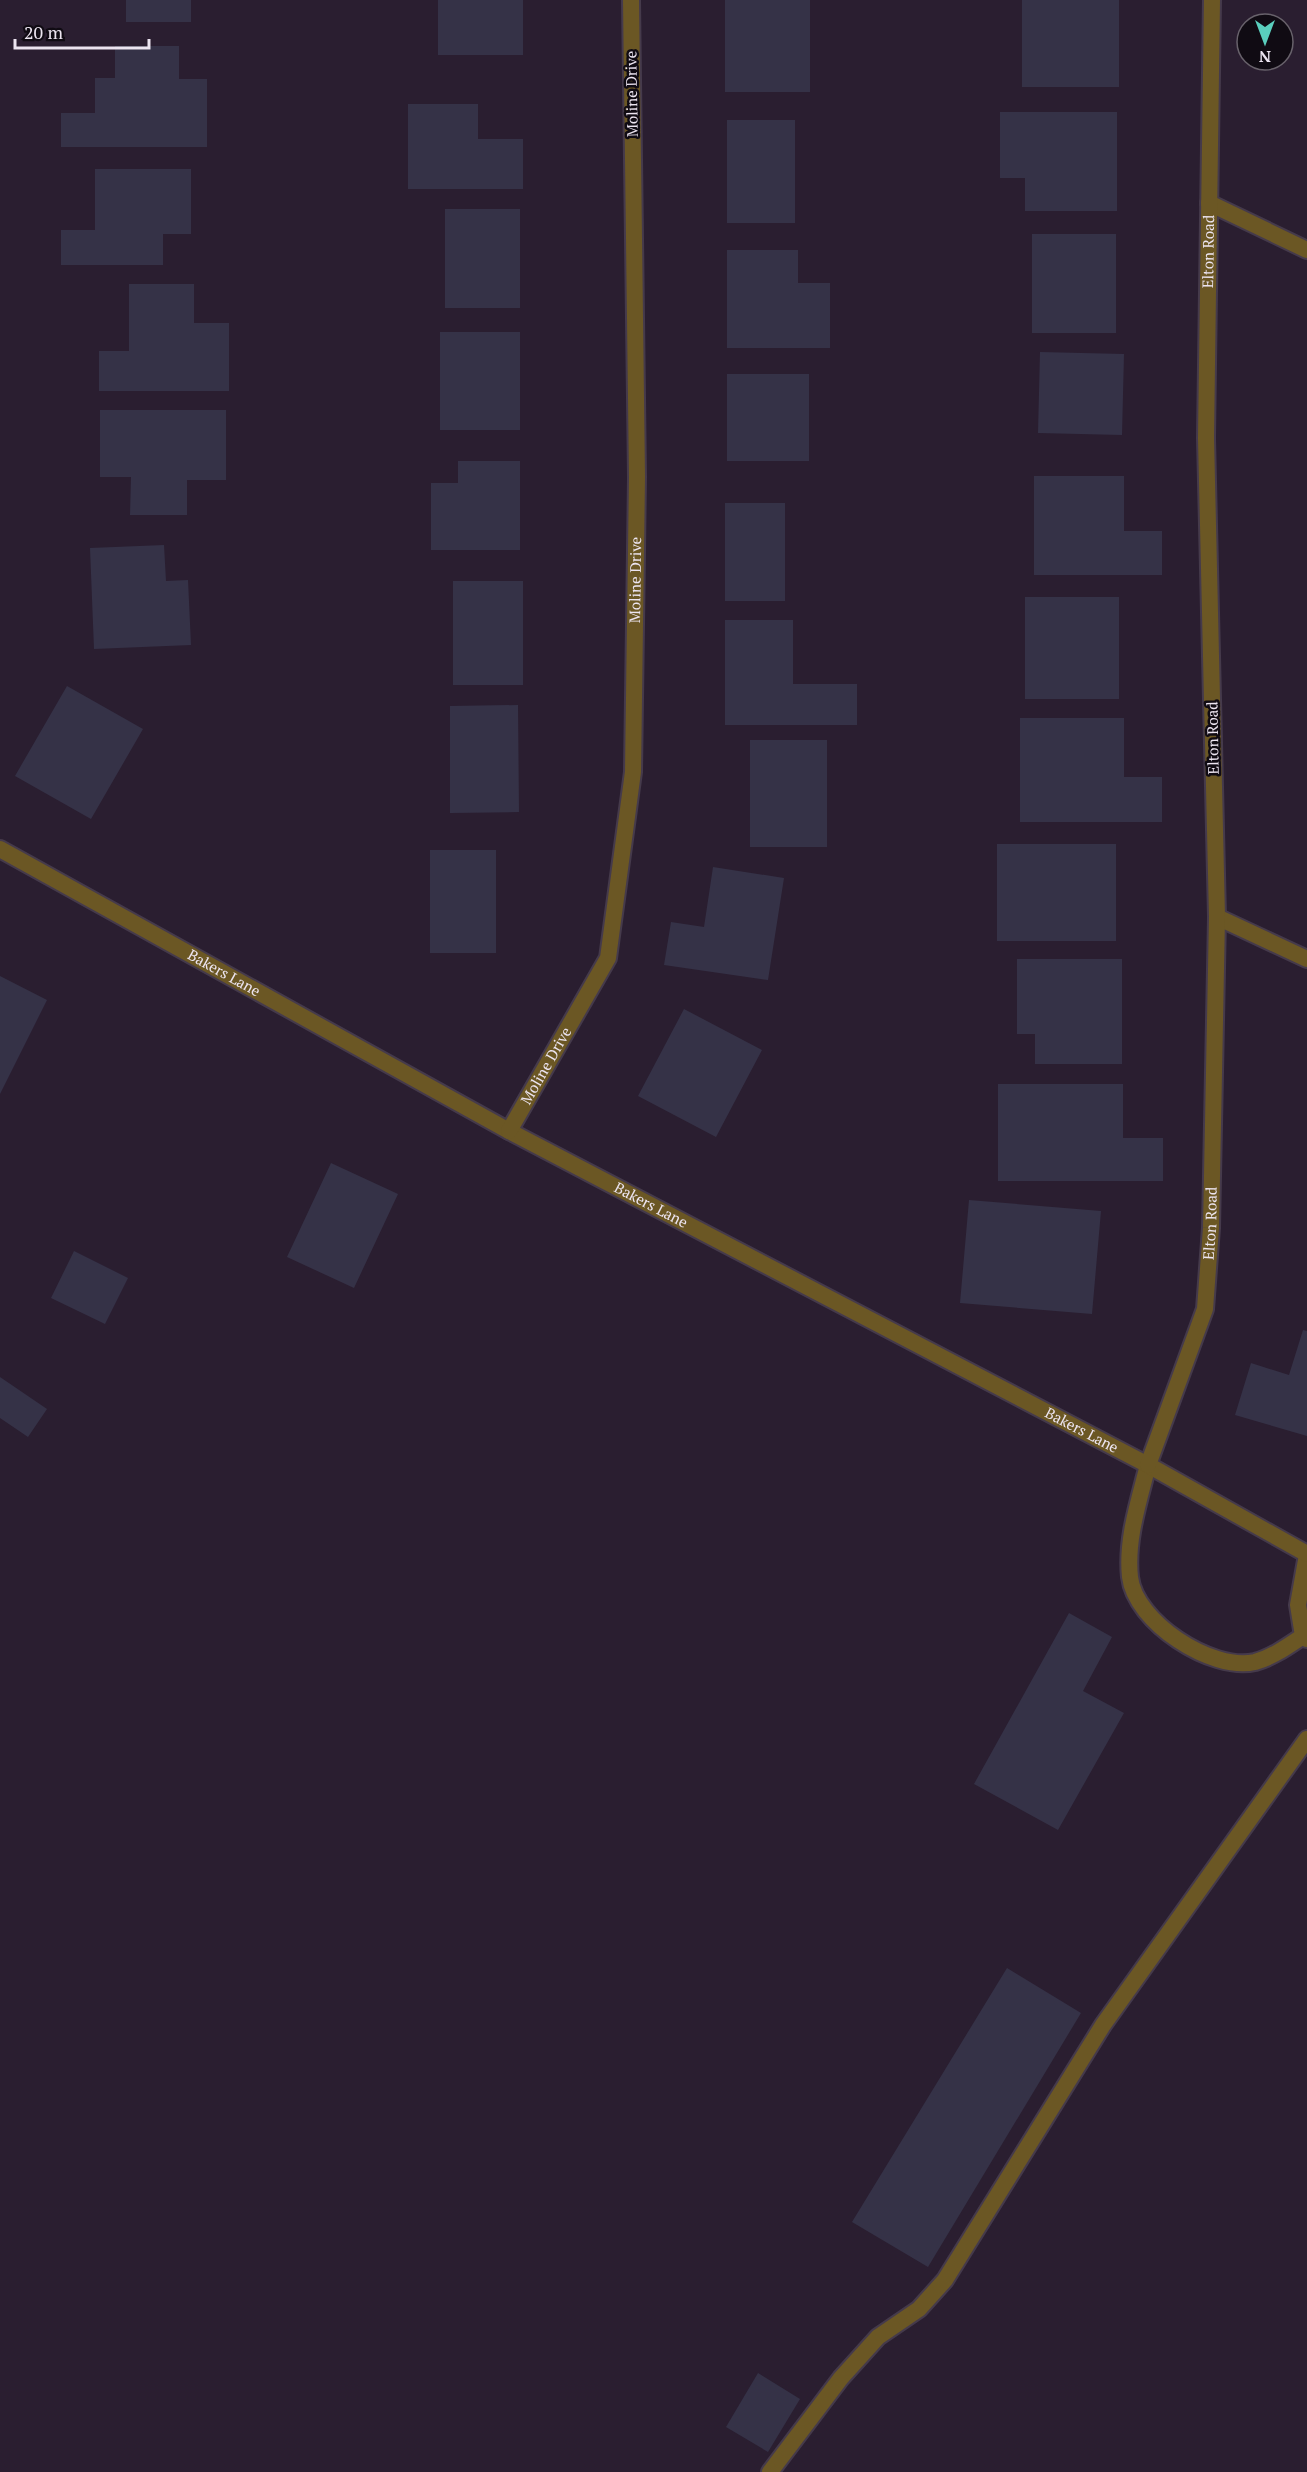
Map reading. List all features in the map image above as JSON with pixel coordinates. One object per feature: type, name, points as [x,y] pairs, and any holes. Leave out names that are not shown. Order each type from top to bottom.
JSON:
[{"type":"street","name":"Moline Drive","points":[[509,1131],[608,958],[633,772],[637,477],[631,0]]},
{"type":"street","name":"Elton Road","points":[[1212,0],[1206,438],[1217,917],[1211,1228],[1204,1310],[1148,1465],[1129,1543],[1130,1579],[1142,1609],[1175,1640],[1222,1660],[1254,1662],[1277,1654],[1305,1638]]},
{"type":"street","points":[[1209,203],[1307,250]]},
{"type":"street","name":"Bakers Lane","points":[[0,849],[509,1131],[1148,1465],[1307,1555]]},
{"type":"street","points":[[1217,917],[1307,958]]},
{"type":"street","points":[[1305,1638],[1298,1605],[1307,1555]]},
{"type":"street","points":[[770,2472],[841,2378],[878,2337],[920,2309],[945,2280],[1103,2025],[1307,1738]]},
{"type":"building","points":[[126,0],[191,0],[191,22],[126,22]]},
{"type":"building","points":[[438,0],[523,0],[523,55],[438,55]]},
{"type":"building","points":[[725,0],[810,0],[810,92],[725,92]]},
{"type":"building","points":[[1022,0],[1119,0],[1119,87],[1022,87]]},
{"type":"building","points":[[115,46],[179,46],[179,79],[207,79],[207,147],[61,147],[61,113],[95,113],[95,78],[115,78]]},
{"type":"building","points":[[408,104],[478,104],[478,139],[523,139],[523,189],[408,189]]},
{"type":"building","points":[[1000,112],[1117,112],[1117,211],[1025,211],[1025,178],[1000,178]]},
{"type":"building","points":[[727,120],[795,120],[795,223],[727,223]]},
{"type":"building","points":[[95,169],[191,169],[191,234],[163,234],[163,265],[61,265],[61,230],[95,230]]},
{"type":"building","points":[[445,209],[520,209],[520,308],[445,308]]},
{"type":"building","points":[[1032,234],[1116,234],[1116,333],[1032,333]]},
{"type":"building","points":[[727,250],[798,250],[798,283],[830,283],[830,348],[727,348]]},
{"type":"building","points":[[129,284],[194,284],[194,323],[229,323],[229,391],[99,391],[99,351],[129,351]]},
{"type":"building","points":[[440,332],[520,332],[520,430],[440,430]]},
{"type":"building","points":[[1040,352],[1124,354],[1122,435],[1038,433]]},
{"type":"building","points":[[727,374],[809,374],[809,461],[727,461]]},
{"type":"building","points":[[100,410],[226,410],[226,480],[187,480],[187,515],[130,515],[131,477],[100,477]]},
{"type":"building","points":[[458,461],[520,461],[520,550],[431,550],[431,483],[458,483]]},
{"type":"building","points":[[1034,476],[1124,476],[1124,531],[1162,531],[1162,575],[1034,575]]},
{"type":"building","points":[[725,503],[785,503],[785,601],[725,601]]},
{"type":"building","points":[[164,545],[166,581],[188,580],[191,645],[94,649],[90,548]]},
{"type":"building","points":[[453,581],[523,581],[523,685],[453,685]]},
{"type":"building","points":[[1025,597],[1119,597],[1119,699],[1025,699]]},
{"type":"building","points":[[725,620],[793,620],[793,684],[857,684],[857,725],[725,725]]},
{"type":"building","points":[[67,686],[143,729],[91,819],[15,776]]},
{"type":"building","points":[[518,705],[519,812],[450,813],[450,706]]},
{"type":"building","points":[[1020,718],[1124,718],[1124,777],[1162,777],[1162,822],[1020,822]]},
{"type":"building","points":[[750,740],[827,740],[827,847],[750,847]]},
{"type":"building","points":[[997,844],[1116,844],[1116,941],[997,941]]},
{"type":"building","points":[[430,850],[496,850],[496,953],[430,953]]},
{"type":"building","points":[[713,867],[784,878],[768,980],[664,965],[671,922],[704,927]]},
{"type":"building","points":[[1017,959],[1122,959],[1122,1064],[1035,1064],[1035,1034],[1017,1034]]},
{"type":"building","points":[[0,976],[47,1000],[0,1094]]},
{"type":"building","points":[[684,1009],[762,1050],[716,1137],[638,1096]]},
{"type":"building","points":[[998,1084],[1123,1084],[1123,1138],[1163,1138],[1163,1181],[998,1181]]},
{"type":"building","points":[[331,1163],[398,1194],[354,1288],[287,1257]]},
{"type":"building","points":[[969,1200],[1101,1211],[1092,1314],[960,1303]]},
{"type":"building","points":[[74,1251],[128,1278],[105,1324],[51,1298]]},
{"type":"building","points":[[1303,1330],[1307,1331],[1307,1436],[1235,1415],[1251,1363],[1289,1375]]},
{"type":"building","points":[[0,1377],[47,1409],[28,1437],[0,1418]]},
{"type":"building","points":[[1069,1613],[1112,1637],[1083,1691],[1124,1713],[1058,1830],[974,1784]]},
{"type":"building","points":[[1007,1968],[1081,2013],[928,2267],[852,2222]]},
{"type":"building","points":[[758,2373],[800,2399],[768,2452],[726,2427]]}]
